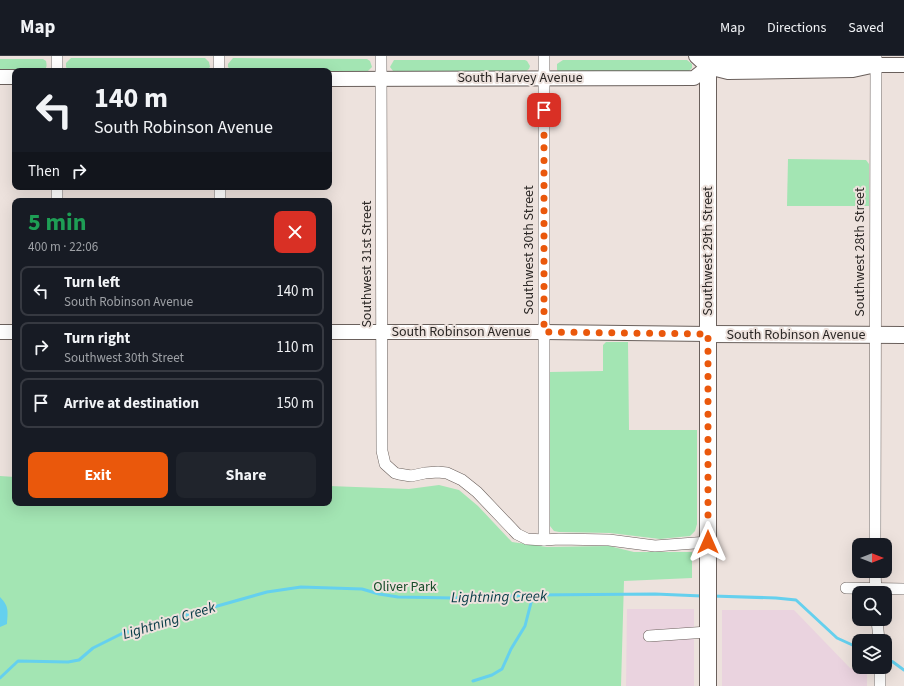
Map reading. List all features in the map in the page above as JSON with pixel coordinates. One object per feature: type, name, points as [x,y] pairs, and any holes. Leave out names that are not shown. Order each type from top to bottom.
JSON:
[{"type":"main road","name":"Southwest 29th Street","points":[[708,62],[708,686]]},
{"type":"main road","name":"South Robinson Avenue","points":[[708,334],[904,336]]},
{"type":"street","points":[[56,56],[56,68]]},
{"type":"street","points":[[219,56],[219,68]]},
{"type":"street","name":"Southwest 31st Street","points":[[381,56],[383,459],[394,473],[402,476],[438,472],[447,473],[456,477],[477,492],[517,534],[527,539],[544,540]]},
{"type":"street","name":"Southwest 30th Street","points":[[544,56],[544,540]]},
{"type":"street","points":[[696,56],[708,62]]},
{"type":"street","name":"South Harvey Avenue","points":[[332,79],[694,78],[708,62],[729,58],[876,60],[904,65]]},
{"type":"street","name":"Southwest 28th Street","points":[[875,538],[876,60]]},
{"type":"street","points":[[0,77],[12,77]]},
{"type":"street","points":[[0,332],[12,332]]},
{"type":"street","name":"South Robinson Avenue","points":[[332,332],[708,334]]},
{"type":"street","points":[[544,540],[608,540],[655,546],[708,542]]},
{"type":"street","points":[[846,588],[852,589]]},
{"type":"street","points":[[892,590],[904,589]]},
{"type":"street","points":[[650,636],[708,625]]},
{"type":"street","points":[[880,674],[880,686]]},
{"type":"shaded area","points":[[627,609],[694,609],[694,686],[626,686]]},
{"type":"shaded area","points":[[722,610],[794,610],[852,669],[852,674],[867,674],[867,686],[722,686]]},
{"type":"green space","points":[[71,58],[205,58],[209,62],[210,67],[67,68],[66,63]]},
{"type":"green space","points":[[233,58],[367,59],[370,61],[372,67],[367,72],[332,72],[332,68],[229,68],[228,64]]},
{"type":"green space","points":[[0,59],[43,59],[47,64],[46,68],[12,68],[12,72],[0,72]]},
{"type":"green space","points":[[394,60],[525,60],[530,66],[524,73],[396,73],[390,67]]},
{"type":"green space","points":[[563,60],[687,60],[692,64],[692,68],[689,71],[559,72],[557,70],[557,64]]},
{"type":"green space","points":[[788,159],[866,160],[869,164],[869,206],[787,206]]},
{"type":"green space","points":[[606,342],[628,342],[629,430],[697,430],[697,524],[695,531],[690,536],[660,539],[610,533],[559,532],[554,531],[550,526],[550,372],[603,371],[603,345]]},
{"type":"green space","name":"Oliver Park","points":[[0,476],[12,477],[12,506],[332,506],[332,486],[409,489],[439,485],[459,490],[478,506],[512,542],[547,547],[609,546],[634,552],[692,552],[692,578],[624,581],[621,686],[0,686]]},
{"type":"water","points":[[0,597],[5,603],[8,612],[7,624],[0,627]]},
{"type":"waterway","name":"Lightning Creek","points":[[0,678],[18,661],[68,662],[79,660],[93,648],[121,634],[267,592],[301,587],[362,589],[398,597],[453,598],[533,595],[655,594],[702,596]]},
{"type":"waterway","points":[[473,681],[492,675],[502,669],[511,649],[525,626],[533,595]]},
{"type":"waterway","name":"Lightning Creek","points":[[712,596],[796,600],[837,638],[852,645]]},
{"type":"waterway","name":"Lightning Creek","points":[[892,662],[904,670]]},
{"type":"route","points":[[544,110],[544,332],[708,334],[708,542]]}]
